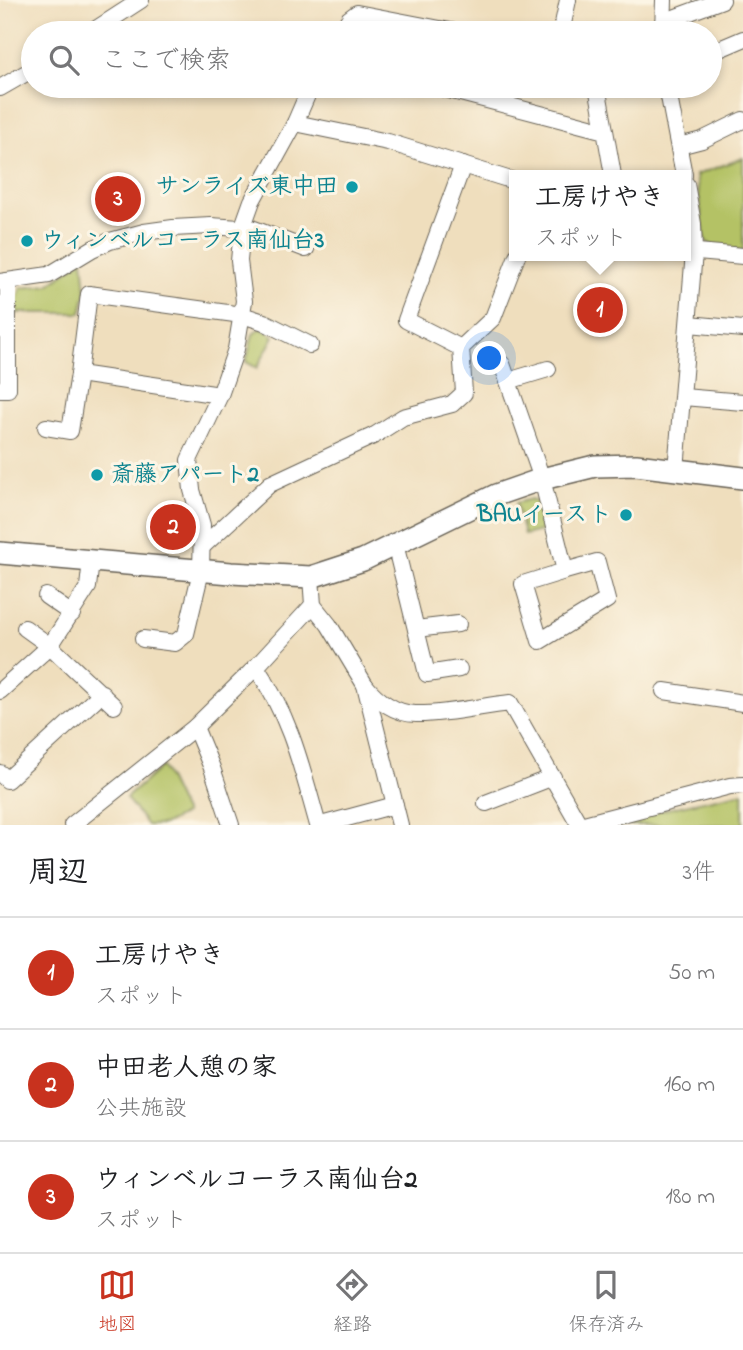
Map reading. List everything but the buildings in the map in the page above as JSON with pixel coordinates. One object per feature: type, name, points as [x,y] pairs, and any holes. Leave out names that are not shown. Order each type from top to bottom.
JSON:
[{"type":"street","points":[[109,21],[141,0]]},
{"type":"street","points":[[564,21],[568,0]]},
{"type":"street","points":[[663,21],[664,0]]},
{"type":"street","points":[[678,21],[722,0]]},
{"type":"street","points":[[348,21],[357,13],[385,21]]},
{"type":"street","points":[[722,48],[743,39]]},
{"type":"street","points":[[0,88],[21,76]]},
{"type":"street","points":[[143,639],[175,643],[186,634],[201,571],[202,546],[202,525],[190,481],[189,460],[220,395],[236,349],[242,315],[243,284],[239,261],[242,229],[251,201],[295,123],[305,98]]},
{"type":"street","points":[[480,98],[606,131]]},
{"type":"street","points":[[599,98],[612,170]]},
{"type":"street","points":[[669,98],[683,170]]},
{"type":"street","points":[[679,146],[702,140],[743,120]]},
{"type":"street","points":[[295,123],[388,142],[509,179]]},
{"type":"street","points":[[461,348],[406,320],[463,165]]},
{"type":"street","points":[[691,213],[691,243]]},
{"type":"street","points":[[0,389],[8,389],[4,281],[49,275],[92,249],[144,232],[211,226],[254,229],[306,249]]},
{"type":"street","points":[[691,252],[743,256]]},
{"type":"street","points":[[461,348],[493,318],[515,261]]},
{"type":"street","points":[[677,470],[689,324],[690,261]]},
{"type":"street","points":[[46,428],[70,431],[89,295],[242,315],[310,345]]},
{"type":"street","points":[[689,324],[743,329]]},
{"type":"street","points":[[202,546],[270,484],[375,435],[403,417],[452,404],[464,393],[461,348]]},
{"type":"street","points":[[502,364],[542,480],[565,571]]},
{"type":"street","points":[[508,381],[548,369]]},
{"type":"street","points":[[79,374],[220,395]]},
{"type":"street","points":[[683,397],[743,402]]},
{"type":"street","points":[[0,553],[201,571],[311,577],[363,560],[496,495],[595,466],[614,464],[743,478]]},
{"type":"street","points":[[395,544],[427,674],[459,669]]},
{"type":"street","points":[[0,690],[50,646],[88,587],[91,561]]},
{"type":"street","points":[[597,562],[607,600],[540,641],[523,584],[565,571],[597,562]]},
{"type":"street","points":[[311,577],[313,605],[329,625],[373,696],[388,706],[415,715],[510,703],[579,824],[743,785]]},
{"type":"street","points":[[46,596],[72,614]]},
{"type":"street","points":[[72,825],[195,727],[256,667],[313,605]]},
{"type":"street","points":[[416,629],[458,624]]},
{"type":"street","points":[[25,628],[50,646],[114,706]]},
{"type":"street","points":[[256,667],[272,690],[289,726],[319,825],[395,804]]},
{"type":"street","points":[[365,685],[400,825]]},
{"type":"street","points":[[664,691],[743,703]]},
{"type":"street","points":[[0,773],[7,780],[102,693]]},
{"type":"street","points":[[195,727],[231,825]]},
{"type":"street","points":[[486,803],[553,777]]},
{"type":"green space","points":[[743,158],[743,251],[717,251],[705,240],[696,175]]},
{"type":"green space","points":[[83,259],[86,292],[81,313],[17,313],[16,301],[21,288],[49,285]]},
{"type":"green space","points":[[261,328],[274,336],[257,368],[246,362],[253,334]]},
{"type":"green space","points":[[531,499],[542,504],[549,529],[524,535],[516,503]]},
{"type":"green space","points":[[162,766],[185,814],[163,825],[147,825],[126,798]]},
{"type":"green space","points":[[743,792],[743,825],[596,825]]},
{"type":"place","name":"サンライズ東中田","points":[[352,187]]},
{"type":"place","name":"ウィンベルコーラス南仙台2","points":[[118,199]]},
{"type":"place","name":"ウィンベルコーラス南仙台3","points":[[27,241]]},
{"type":"place","name":"工房けやき","points":[[600,310]]},
{"type":"place","name":"斎藤アパート2","points":[[97,475]]},
{"type":"place","name":"BAUイースト","points":[[626,515]]},
{"type":"place","name":"中田老人憩の家","points":[[173,527]]}]
